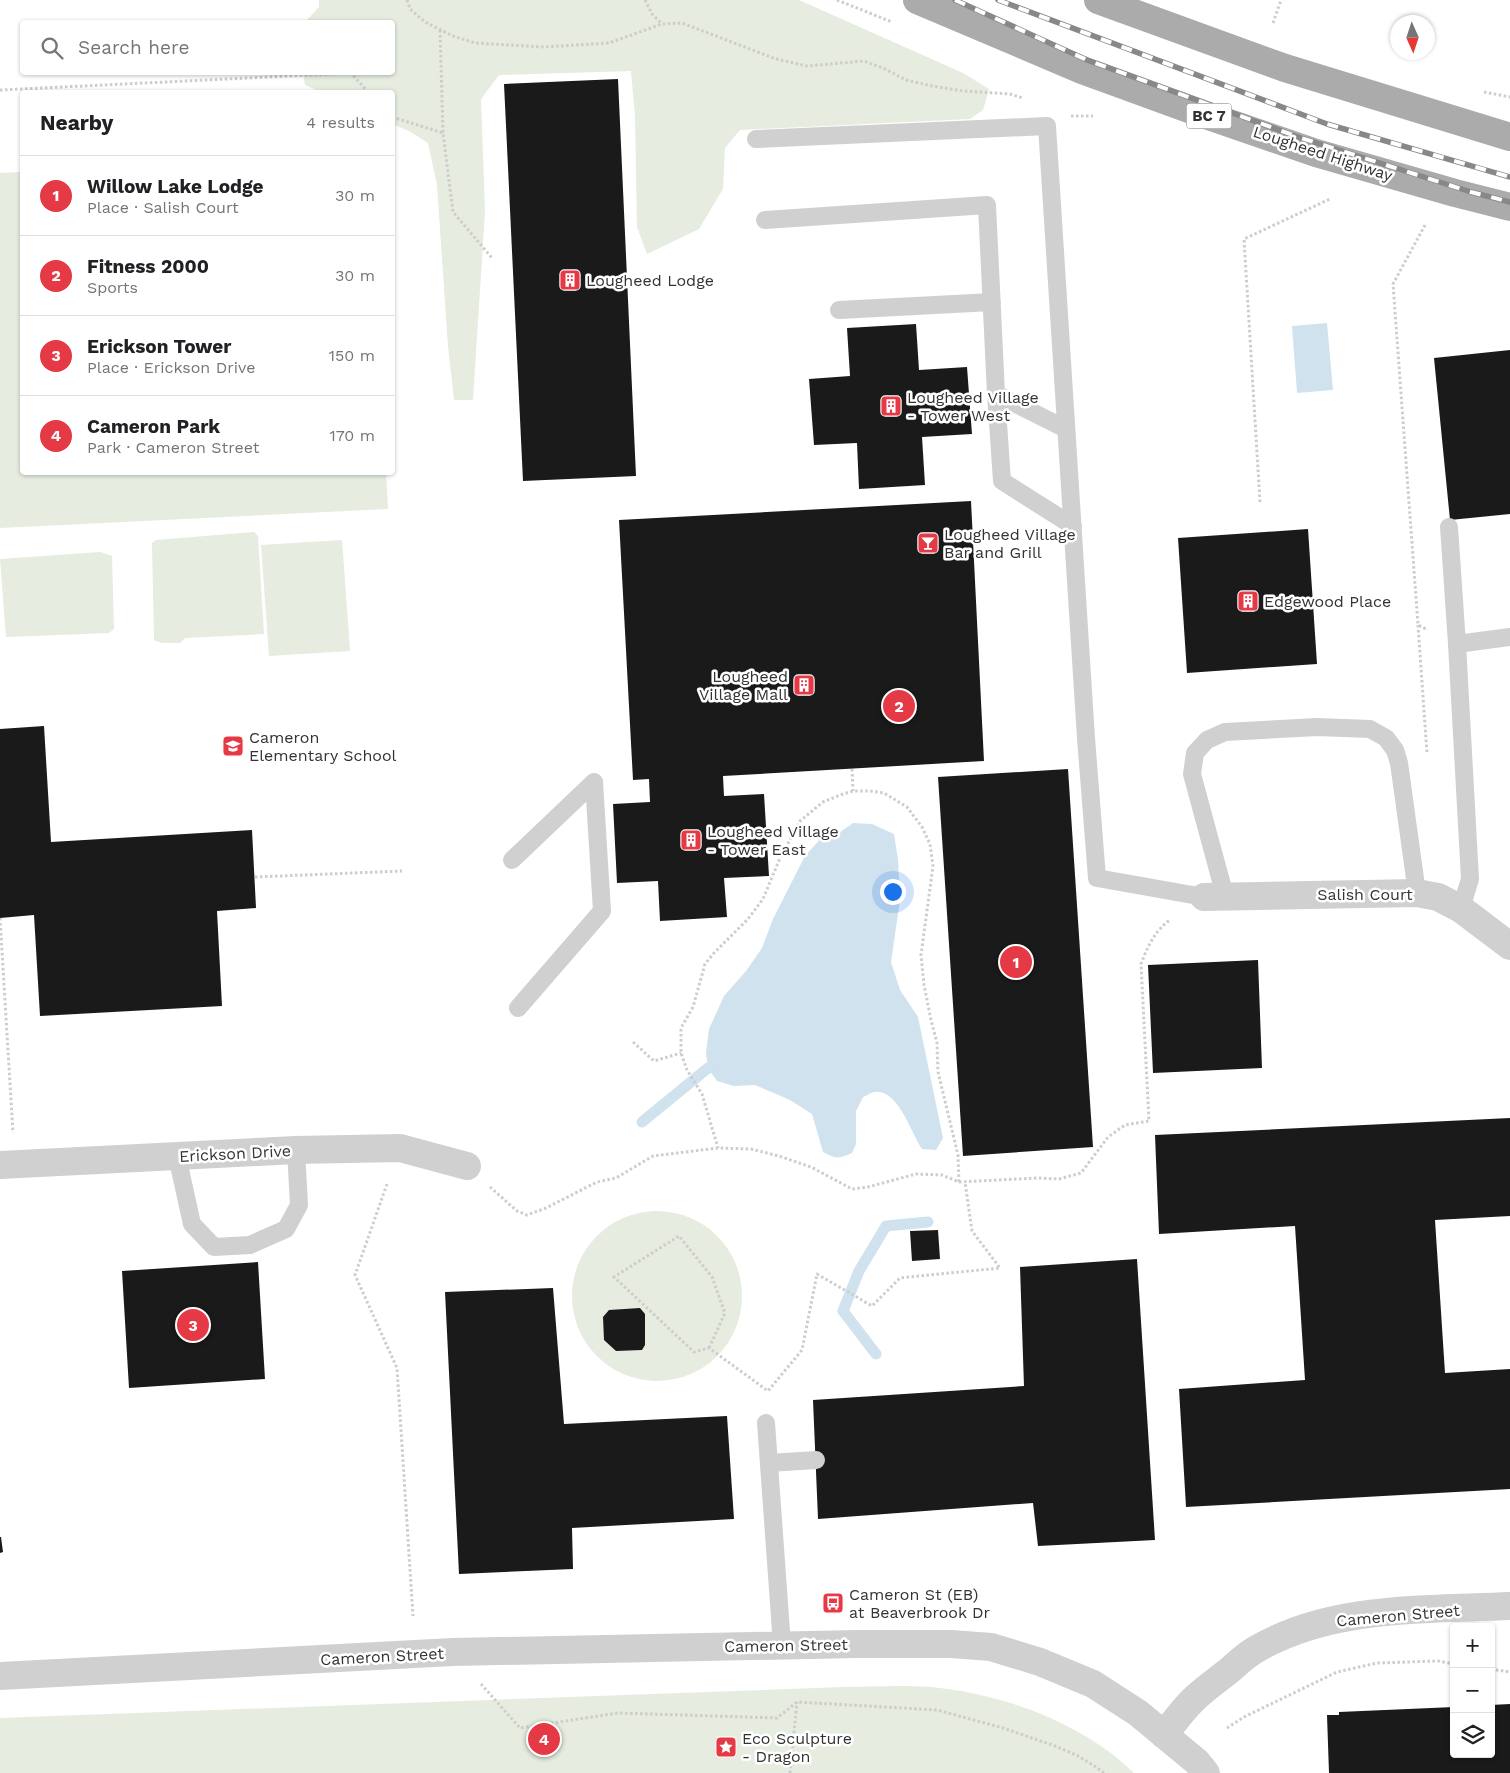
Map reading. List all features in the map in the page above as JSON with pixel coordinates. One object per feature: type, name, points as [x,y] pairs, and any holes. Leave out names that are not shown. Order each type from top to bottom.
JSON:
[{"type":"main road","name":"Lougheed Highway","points":[[916,0],[1082,70],[1200,113],[1316,153],[1454,193],[1510,207]]},
{"type":"main road","points":[[1098,0],[1286,68],[1510,137]]},
{"type":"street","name":"Salish Court","points":[[1214,896],[1416,893],[1438,897],[1461,909],[1510,946]]},
{"type":"street","name":"Erickson Drive","points":[[0,1165],[296,1150],[400,1148],[467,1166]]},
{"type":"street","name":"Cameron Street","points":[[0,1676],[454,1652],[782,1645],[942,1644],[991,1647],[1040,1662],[1093,1684],[1138,1713],[1164,1734],[1193,1700],[1208,1687],[1254,1650],[1286,1634],[1323,1622],[1356,1616],[1510,1606]]},
{"type":"street","points":[[1164,1734],[1197,1762],[1206,1773]]},
{"type":"lane","points":[[756,139],[1047,126],[1086,738],[1097,878],[1214,896],[1192,774],[1195,753],[1208,740],[1224,732],[1317,727],[1370,729],[1386,738],[1395,750],[1399,763],[1416,893]]},
{"type":"lane","points":[[765,220],[987,205],[1002,481],[1073,526]]},
{"type":"lane","points":[[839,310],[992,302]]},
{"type":"lane","points":[[996,394],[1066,429]]},
{"type":"lane","points":[[1450,527],[1470,878],[1461,909]]},
{"type":"lane","points":[[1457,644],[1510,637]]},
{"type":"lane","points":[[512,860],[594,782],[602,911],[518,1008]]},
{"type":"lane","points":[[177,1156],[192,1224],[214,1247],[250,1245],[286,1229],[299,1205],[296,1150]]},
{"type":"lane","points":[[766,1423],[782,1645]]},
{"type":"lane","points":[[769,1463],[816,1460]]},
{"type":"path","points":[[407,0],[410,9],[425,22],[453,36],[475,43],[544,47],[609,43],[662,24],[682,23],[776,60],[807,66],[864,61],[906,80],[963,91],[1010,94],[1027,99]]},
{"type":"path","points":[[645,0],[652,14],[662,24]]},
{"type":"path","points":[[1272,23],[1281,0]]},
{"type":"path","points":[[440,30],[443,133],[453,212],[492,258]]},
{"type":"path","points":[[0,90],[328,75]]},
{"type":"path","points":[[351,75],[366,90]]},
{"type":"path","points":[[1064,113],[1073,116],[1093,116]]},
{"type":"path","points":[[395,118],[443,133]]},
{"type":"path","points":[[1260,502],[1244,239],[1330,198]]},
{"type":"path","points":[[1425,225],[1393,284],[1428,764]]},
{"type":"path","points":[[1418,625],[1457,644]]},
{"type":"path","points":[[852,769],[853,792]]},
{"type":"path","points":[[718,1148],[702,1094],[687,1070],[681,1053],[681,1028],[693,1006],[705,964],[748,919],[763,899],[780,858],[800,821],[823,802],[840,794],[870,791],[884,793],[907,807],[922,827],[930,844],[932,866],[921,955],[930,1020],[937,1043],[938,1072],[958,1155],[959,1182]]},
{"type":"path","points":[[255,878],[402,871]]},
{"type":"path","points":[[467,1166],[517,1211],[527,1215],[546,1208],[597,1182],[616,1178],[653,1156],[718,1148],[751,1149],[779,1156],[811,1167],[852,1189],[868,1187],[916,1174],[942,1175],[959,1182],[965,1182],[1038,1178],[1059,1179],[1081,1173],[1108,1137],[1125,1125],[1149,1121],[1141,964],[1148,945],[1165,923],[1214,896]]},
{"type":"path","points":[[0,918],[13,1138]]},
{"type":"path","points":[[633,1042],[654,1062],[681,1053]]},
{"type":"path","points":[[709,1348],[768,1391],[802,1350],[818,1274],[872,1306],[900,1278],[1000,1268],[972,1231],[965,1182]]},
{"type":"path","points":[[386,1184],[355,1275],[397,1368],[414,1616]]},
{"type":"path","points":[[679,1236],[712,1277],[725,1313],[709,1348],[694,1352],[614,1277],[679,1236]]},
{"type":"path","points":[[1227,1728],[1244,1717],[1337,1672],[1377,1663],[1438,1661],[1450,1663]]},
{"type":"path","points":[[1495,1670],[1510,1672]]},
{"type":"path","points":[[790,1773],[797,1702]]},
{"type":"path","points":[[499,1704],[520,1728],[618,1713],[777,1718],[797,1702],[937,1710],[1003,1728],[1055,1746],[1078,1756],[1104,1773]]},
{"type":"shaded area","points":[[319,0],[799,0],[963,73],[989,89],[983,110],[970,119],[740,130],[725,148],[723,189],[699,229],[647,254],[637,227],[635,116],[631,71],[499,75],[481,99],[485,211],[473,400],[454,400],[448,346],[437,185],[428,143],[395,125],[395,90],[316,90],[305,85],[303,75],[395,75],[395,20],[307,20],[319,7]]},
{"type":"shaded area","points":[[20,172],[20,475],[386,475],[388,509],[0,528],[0,173]]},
{"type":"shaded area","points":[[254,532],[258,536],[264,634],[185,638],[180,643],[161,643],[154,640],[152,543],[156,540]]},
{"type":"shaded area","points":[[342,540],[350,651],[269,656],[261,545]]},
{"type":"shaded area","points":[[100,552],[112,556],[114,629],[109,633],[6,637],[0,559]]},
{"type":"shaded area","points":[[649,1211],[665,1211],[690,1217],[711,1230],[723,1242],[736,1263],[742,1296],[736,1329],[723,1350],[711,1362],[690,1375],[665,1381],[649,1381],[624,1375],[603,1362],[591,1350],[578,1329],[572,1304],[572,1288],[578,1263],[591,1242],[603,1230],[624,1217]]},
{"type":"shaded area","points":[[843,1687],[931,1687],[978,1694],[1001,1700],[1024,1707],[1068,1726],[1108,1751],[1134,1773],[0,1773],[0,1718]]},
{"type":"water","points":[[1327,323],[1333,390],[1297,393],[1292,326]]},
{"type":"water","points":[[853,823],[872,824],[894,834],[898,860],[900,900],[891,962],[900,990],[918,1017],[943,1138],[936,1150],[922,1149],[897,1104],[883,1093],[874,1092],[863,1097],[856,1111],[856,1144],[852,1153],[840,1157],[831,1156],[823,1152],[812,1114],[790,1100],[755,1085],[734,1086],[717,1081],[708,1068],[706,1053],[709,1029],[724,996],[746,971],[762,948],[773,919],[805,856],[823,836],[839,833]]},
{"type":"building","name":"Lougheed Lodge","points":[[618,79],[636,476],[523,481],[504,84]]},
{"type":"building","name":"Lougheed Village - Tower West","points":[[916,324],[919,370],[967,367],[972,434],[922,437],[925,485],[859,489],[857,443],[814,445],[809,379],[850,376],[847,328]]},
{"type":"building","points":[[1510,350],[1510,514],[1450,520],[1434,358]]},
{"type":"building","name":"Lougheed Village Mall","points":[[971,501],[984,761],[723,776],[724,796],[764,794],[769,876],[724,878],[727,917],[660,921],[658,881],[617,883],[613,804],[650,802],[649,779],[633,780],[619,520]]},
{"type":"building","name":"Edgewood Place","points":[[1308,529],[1317,664],[1187,673],[1178,538]]},
{"type":"building","points":[[44,726],[51,842],[252,830],[256,908],[217,911],[222,1006],[40,1016],[34,915],[0,918],[0,729]]},
{"type":"building","points":[[1068,769],[1093,1147],[963,1156],[938,777]]},
{"type":"building","points":[[1258,960],[1262,1068],[1153,1073],[1148,965]]},
{"type":"building","points":[[1510,1118],[1510,1216],[1435,1220],[1445,1373],[1510,1369],[1510,1489],[1186,1507],[1179,1389],[1305,1380],[1295,1226],[1159,1234],[1155,1135]]},
{"type":"building","points":[[938,1230],[940,1259],[912,1261],[910,1231]]},
{"type":"building","points":[[1137,1259],[1155,1540],[1038,1546],[1033,1503],[818,1519],[813,1400],[1024,1386],[1020,1267]]},
{"type":"building","points":[[258,1262],[265,1379],[129,1388],[122,1271]]},
{"type":"building","points":[[553,1288],[564,1424],[727,1416],[734,1519],[572,1528],[573,1569],[459,1574],[445,1292]]},
{"type":"building","points":[[640,1308],[645,1314],[645,1345],[642,1350],[616,1351],[604,1340],[603,1317],[609,1310]]},
{"type":"building","points":[[0,1537],[3,1552],[0,1553]]},
{"type":"building","points":[[1510,1704],[1510,1773],[1329,1773],[1327,1715],[1339,1715],[1339,1712],[1450,1707],[1450,1758],[1495,1758],[1495,1705]]},
{"type":"waterway","points":[[642,1122],[708,1068]]},
{"type":"waterway","points":[[876,1354],[843,1311],[859,1271],[886,1226],[928,1222]]},
{"type":"railway","points":[[955,0],[1087,60],[1298,137],[1471,192],[1510,202]]},
{"type":"railway","points":[[998,0],[1327,124],[1510,177]]},
{"type":"place","name":"Lougheed Lodge","points":[[570,280]]},
{"type":"place","name":"Lougheed Village - Tower West","points":[[891,406]]},
{"type":"place","name":"Lougheed Village Bar and Grill","points":[[928,543]]},
{"type":"place","name":"Edgewood Place","points":[[1248,601]]},
{"type":"place","name":"Lougheed Village Mall","points":[[804,685]]},
{"type":"place","name":"Fitness 2000","points":[[899,706]]},
{"type":"place","name":"Cameron Elementary School","points":[[233,746]]},
{"type":"place","name":"Lougheed Village - Tower East","points":[[691,840]]},
{"type":"place","name":"Willow Lake Lodge","points":[[1016,962]]},
{"type":"place","name":"Erickson Tower","points":[[193,1325]]},
{"type":"place","name":"Cameron St (EB) at Beaverbrook Dr","points":[[833,1603]]},
{"type":"place","name":"Cameron Park","points":[[544,1739]]},
{"type":"place","name":"Eco Sculpture - Dragon","points":[[726,1747]]}]
